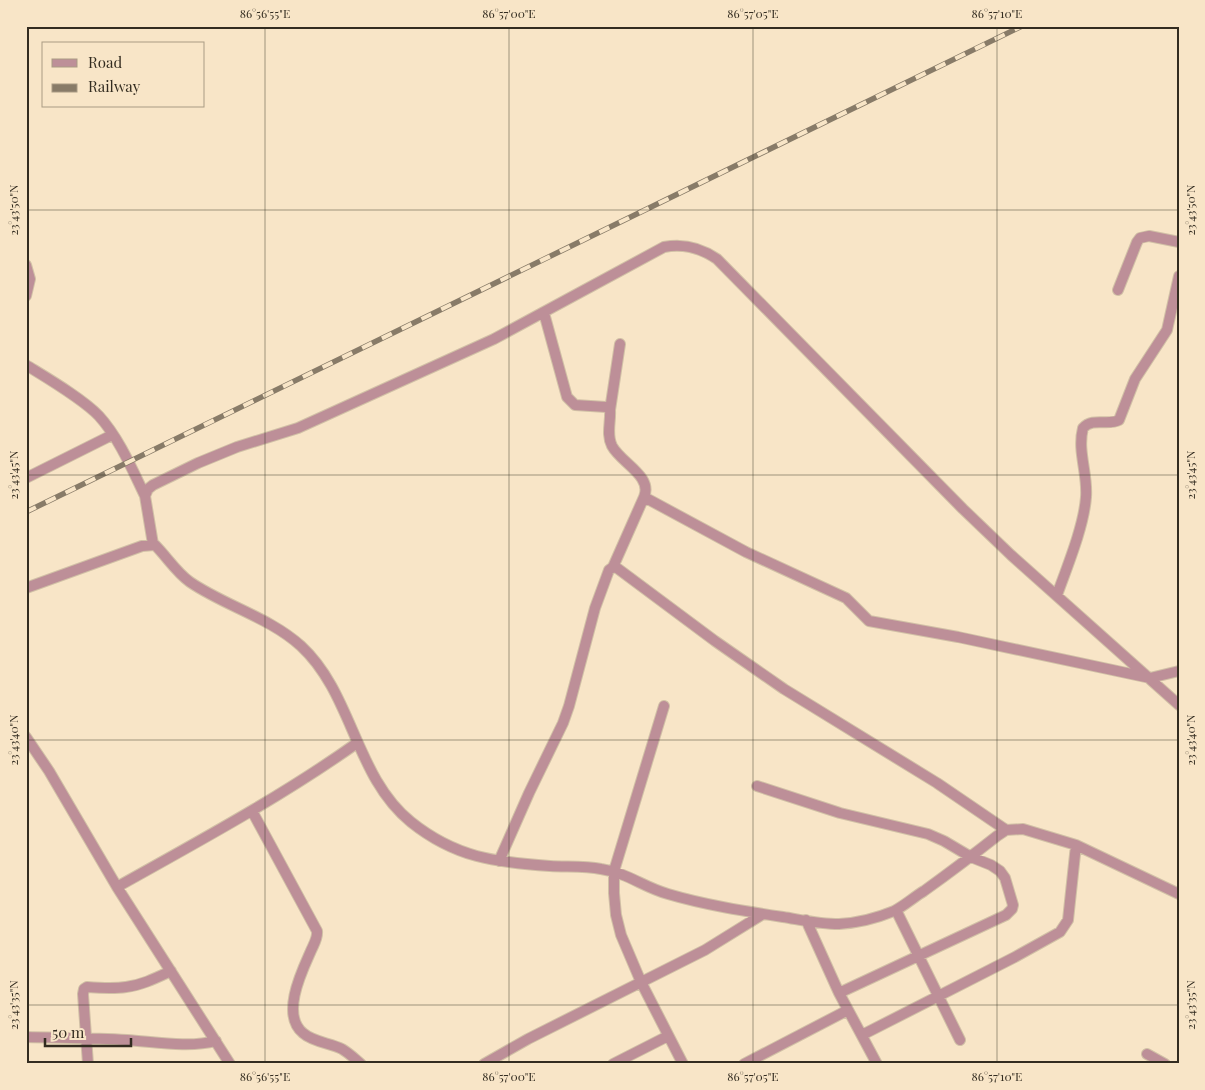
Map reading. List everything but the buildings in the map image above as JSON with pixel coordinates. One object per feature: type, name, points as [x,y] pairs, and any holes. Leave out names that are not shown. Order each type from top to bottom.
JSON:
[{"type":"street","points":[[1118,290],[1136,242],[1140,238],[1149,236],[1179,242]]},
{"type":"street","points":[[145,496],[148,489],[164,478],[237,447],[311,422],[494,339],[664,247],[674,245],[691,246],[711,255],[736,278],[963,510],[1179,705]]},
{"type":"street","points":[[26,265],[30,279],[26,296]]},
{"type":"street","points":[[1057,595],[1085,508],[1087,487],[1081,448],[1083,428],[1090,422],[1116,422],[1119,420],[1135,379],[1167,330],[1179,276]]},
{"type":"street","points":[[544,313],[569,400],[575,405],[606,407],[610,410]]},
{"type":"street","points":[[499,861],[528,793],[563,723],[596,608],[609,570],[647,491],[646,485],[638,474],[619,457],[610,440],[610,410],[620,344]]},
{"type":"street","points":[[26,365],[89,407],[99,416],[129,462],[145,496],[153,544],[188,580],[281,631],[304,648],[331,685],[357,743],[388,797],[412,823],[446,846],[459,852],[499,861],[598,868],[614,871],[626,875],[656,891],[700,902],[827,924],[842,924],[896,910],[1006,830],[1017,829],[1030,830],[1076,844],[1179,894]]},
{"type":"street","points":[[26,478],[112,435]]},
{"type":"street","points":[[644,497],[746,552],[846,598],[869,620],[1150,678],[1179,670]]},
{"type":"street","points":[[26,588],[153,544]]},
{"type":"street","points":[[612,567],[617,568],[715,641],[784,689],[943,786],[1006,830]]},
{"type":"street","points":[[664,706],[614,871],[614,893],[616,915],[626,948],[641,982],[683,1064]]},
{"type":"street","points":[[26,737],[49,771],[117,887],[230,1064]]},
{"type":"street","points":[[117,887],[252,811],[332,761],[357,743]]},
{"type":"street","points":[[757,786],[840,813],[928,834],[944,841],[970,857],[991,865],[1000,871],[1005,878],[1013,901],[1012,909],[1006,915],[839,993]]},
{"type":"street","points":[[252,811],[317,931],[316,939],[295,993],[293,1008],[296,1024],[306,1036],[342,1049],[361,1064]]},
{"type":"street","points":[[862,1035],[1023,953],[1053,937],[1064,928],[1068,920],[1076,844]]},
{"type":"street","points":[[896,910],[960,1040]]},
{"type":"street","points":[[484,1064],[528,1039],[705,950],[763,914]]},
{"type":"street","points":[[806,920],[839,993],[877,1064]]},
{"type":"street","points":[[88,1064],[83,994],[85,988],[126,987],[145,983],[171,971]]},
{"type":"street","points":[[744,1064],[848,1010]]},
{"type":"street","points":[[613,1064],[668,1036]]},
{"type":"street","points":[[26,1037],[203,1044],[216,1040]]},
{"type":"street","points":[[1147,1054],[1165,1064]]},
{"type":"railway","points":[[26,512],[1022,26]]}]
